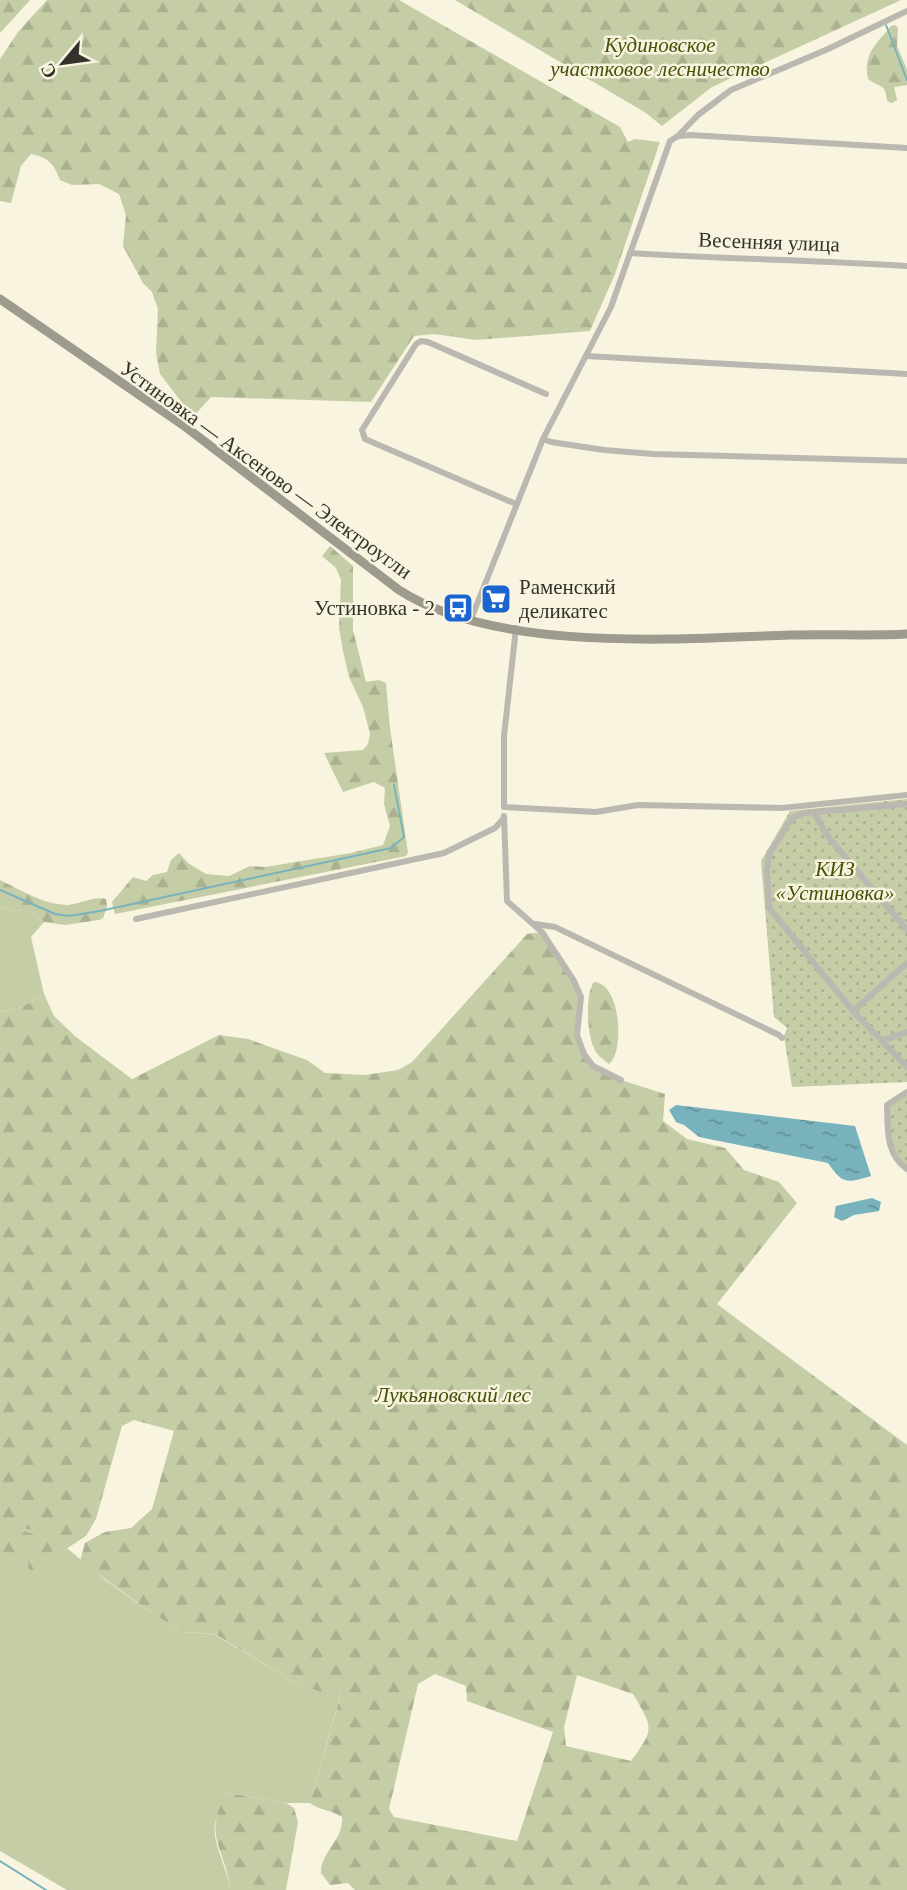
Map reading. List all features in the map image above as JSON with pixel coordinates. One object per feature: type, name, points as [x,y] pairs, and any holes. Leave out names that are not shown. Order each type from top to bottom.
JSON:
[{"type":"main road","name":"Устиновка — Аксеново — Электроугли","points":[[0,299],[183,425],[418,602],[471,620],[580,636],[660,639],[907,635]]},
{"type":"street","points":[[471,620],[543,439],[611,307],[670,141],[731,90],[828,49],[907,11]]},
{"type":"street","points":[[678,136],[907,148]]},
{"type":"street","name":"Весенняя улица","points":[[630,253],[907,266]]},
{"type":"street","points":[[516,504],[365,439],[362,430],[416,344],[421,341],[545,394]]},
{"type":"street","points":[[586,356],[907,374]]},
{"type":"street","points":[[543,439],[604,450],[653,454],[907,461]]},
{"type":"street","points":[[516,628],[504,736],[507,901],[542,932],[574,981],[581,997],[577,1035],[584,1054],[593,1066],[621,1080]]},
{"type":"street","points":[[504,807],[596,812],[638,805],[782,807],[907,795]]},
{"type":"street","points":[[907,804],[804,813],[794,817],[769,855],[767,870],[769,908],[853,1011],[907,1067]]},
{"type":"street","points":[[814,812],[826,834],[907,930]]},
{"type":"street","points":[[136,919],[444,853],[495,828],[504,818]]},
{"type":"street","points":[[533,924],[555,927],[782,1038]]},
{"type":"street","points":[[853,1011],[907,963]]},
{"type":"street","points":[[881,1041],[907,1031]]},
{"type":"street","points":[[907,1092],[887,1105],[889,1146],[901,1165],[907,1169]]},
{"type":"green space","points":[[0,0],[30,0],[1,32],[0,31]]},
{"type":"green space","points":[[47,0],[399,0],[620,127],[628,142],[635,139],[660,142],[615,274],[590,331],[476,340],[434,334],[414,336],[371,402],[211,397],[193,417],[160,374],[156,353],[158,309],[152,292],[143,283],[123,246],[126,215],[119,194],[99,184],[72,185],[60,180],[50,162],[31,154],[21,166],[11,203],[0,201],[0,59],[18,32]]},
{"type":"green space","name":"Кудиновское участковое лесничество","points":[[455,0],[901,0],[712,87],[662,126],[646,113]]},
{"type":"green space","points":[[891,26],[898,28],[897,46],[907,69],[907,85],[894,87],[897,100],[892,103],[887,101],[884,88],[868,79],[867,63],[876,44]]},
{"type":"green space","points":[[330,546],[353,566],[353,630],[366,682],[379,680],[386,683],[408,853],[406,856],[115,914],[112,902],[133,877],[146,881],[153,875],[167,872],[171,860],[179,853],[188,863],[206,874],[229,876],[250,866],[265,867],[383,845],[390,826],[384,804],[385,788],[374,782],[343,792],[324,753],[363,750],[368,744],[370,734],[363,707],[349,677],[343,651],[339,628],[341,580],[336,568],[322,556]]},
{"type":"green space","name":"КИЗ «Устиновка»","points":[[907,799],[907,1082],[792,1087],[784,1036],[787,1028],[774,1017],[761,861],[790,811]]},
{"type":"green space","points":[[0,880],[50,902],[68,905],[101,898],[106,899],[107,907],[103,918],[99,920],[65,925],[44,922],[26,910],[14,911],[0,907]]},
{"type":"green space","points":[[0,907],[14,911],[26,910],[44,922],[31,937],[44,994],[22,1007],[0,1012]]},
{"type":"green space","name":"Лукьяновский лес","points":[[542,932],[581,997],[577,1035],[593,1066],[621,1080],[665,1094],[663,1121],[687,1139],[725,1148],[744,1170],[779,1182],[797,1203],[717,1304],[907,1445],[907,1890],[355,1890],[348,1883],[330,1885],[321,1873],[322,1865],[340,1832],[342,1817],[310,1803],[341,1694],[299,1685],[215,1634],[184,1632],[153,1614],[80,1561],[85,1543],[105,1532],[131,1528],[152,1509],[174,1431],[134,1420],[122,1426],[96,1519],[86,1536],[66,1549],[42,1532],[0,1523],[0,1012],[22,1007],[44,994],[54,1016],[76,1037],[132,1079],[219,1035],[248,1039],[307,1060],[325,1073],[365,1075],[398,1070],[412,1062],[527,934]],"holes":[[[435,1674],[466,1686],[467,1701],[553,1732],[517,1841],[394,1817],[389,1809],[418,1684]],[[577,1675],[633,1694],[648,1728],[644,1741],[631,1761],[566,1746],[564,1727]]]},
{"type":"green space","points":[[594,982],[603,985],[610,994],[618,1019],[617,1046],[609,1064],[597,1053],[590,1034],[588,1004]]},
{"type":"green space","points":[[907,1092],[907,1169],[889,1146],[887,1105]]},
{"type":"green space","points":[[0,1523],[42,1527],[105,1580],[184,1632],[214,1634],[299,1685],[318,1691],[341,1693],[310,1803],[286,1803],[228,1793],[217,1816],[215,1832],[230,1890],[67,1890],[0,1851]]},
{"type":"green space","points":[[0,1528],[29,1533],[54,1548],[35,1574],[28,1568],[29,1552],[0,1554]]},
{"type":"green space","points":[[228,1793],[286,1803],[294,1808],[298,1822],[286,1890],[230,1890],[216,1831],[220,1807]]},
{"type":"water","points":[[676,1105],[855,1126],[871,1176],[846,1180],[828,1163],[699,1137],[676,1122],[669,1110]]},
{"type":"water","points":[[872,1198],[881,1202],[879,1211],[854,1215],[842,1221],[834,1217],[836,1206]]},
{"type":"waterway","points":[[886,25],[907,80]]},
{"type":"waterway","points":[[0,890],[55,914],[69,916],[391,848],[404,837],[394,785]]},
{"type":"waterway","points":[[0,1861],[46,1890]]},
{"type":"place","name":"Раменский деликатес","points":[[496,599]]},
{"type":"place","name":"Устиновка - 2","points":[[458,608]]}]
